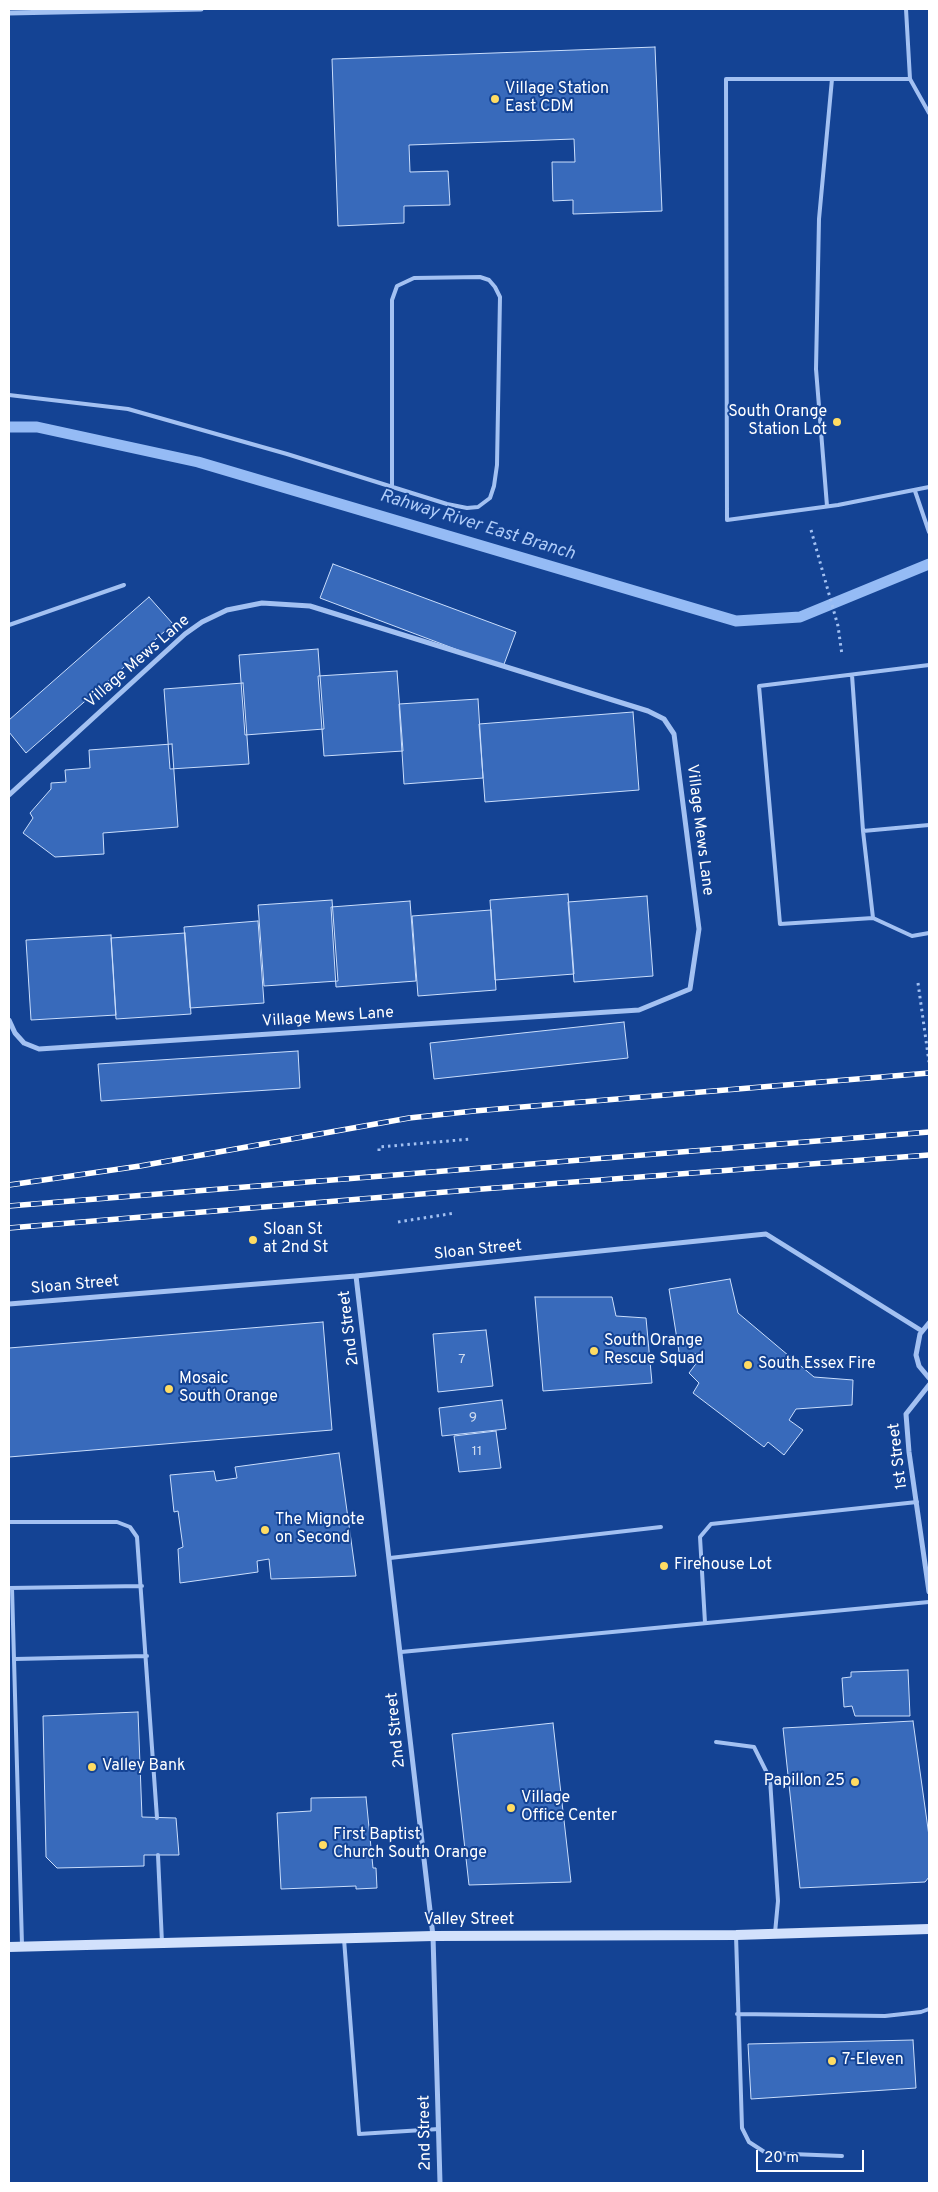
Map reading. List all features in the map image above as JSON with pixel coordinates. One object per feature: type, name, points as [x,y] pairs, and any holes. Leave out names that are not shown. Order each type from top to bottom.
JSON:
[{"type":"main road","name":"Valley Street","points":[[9,1947],[433,1936],[736,1935],[929,1929]]},
{"type":"street","points":[[9,13],[202,9]]},
{"type":"street","name":"Village Mews Lane","points":[[9,795],[185,634],[202,622],[227,610],[262,603],[310,606],[648,711],[664,719],[674,734],[699,928],[690,989],[639,1010],[38,1049],[24,1043],[15,1033],[9,1020]]},
{"type":"street","name":"Sloan Street","points":[[9,1304],[356,1276],[766,1234],[922,1331]]},
{"type":"street","name":"2nd Street","points":[[356,1276],[433,1936],[440,2183]]},
{"type":"street","points":[[929,1323],[922,1331],[916,1344],[919,1366],[929,1378]]},
{"type":"street","name":"1st Street","points":[[929,1385],[906,1414],[929,1592]]},
{"type":"lane","points":[[906,9],[910,79],[929,113]]},
{"type":"lane","points":[[910,79],[726,79],[727,520],[827,506],[929,487]]},
{"type":"lane","points":[[827,506],[816,369],[819,219],[832,79]]},
{"type":"lane","points":[[9,395],[128,408],[392,486],[467,508],[478,507],[490,498],[497,465],[500,297],[489,280],[480,277],[414,278],[397,286],[392,300],[392,486]]},
{"type":"lane","points":[[915,491],[929,532]]},
{"type":"lane","points":[[9,625],[124,585]]},
{"type":"lane","points":[[929,665],[759,686],[780,924],[873,918],[912,936],[929,933]]},
{"type":"lane","points":[[852,675],[863,832],[873,918]]},
{"type":"lane","points":[[863,832],[929,825]]},
{"type":"lane","points":[[705,1623],[700,1537],[710,1524],[917,1502]]},
{"type":"lane","points":[[9,1522],[117,1522],[130,1527],[137,1537],[158,1818]]},
{"type":"lane","points":[[390,1558],[661,1527]]},
{"type":"lane","points":[[22,1947],[15,1660],[10,1588],[142,1586]]},
{"type":"lane","points":[[401,1652],[929,1602]]},
{"type":"lane","points":[[15,1660],[147,1656]]},
{"type":"lane","points":[[716,1742],[754,1748],[770,1779],[778,1901],[775,1933]]},
{"type":"lane","points":[[158,1855],[162,1943]]},
{"type":"lane","points":[[736,1935],[742,2128],[749,2142],[766,2154],[842,2156]]},
{"type":"lane","points":[[344,1939],[359,2134],[439,2129]]},
{"type":"lane","points":[[738,2014],[885,2016],[921,2012],[929,2009]]},
{"type":"path","points":[[805,509],[838,626],[846,675]]},
{"type":"path","points":[[918,983],[929,1062]]},
{"type":"path","points":[[379,1151],[379,1147],[471,1138]]},
{"type":"path","points":[[398,1222],[455,1213]]},
{"type":"building","name":"Village Station East CDM","points":[[655,47],[662,211],[573,214],[573,200],[553,201],[552,162],[575,162],[574,139],[409,145],[410,172],[448,171],[450,205],[404,206],[404,223],[338,226],[332,59]]},
{"type":"building","points":[[333,564],[516,632],[503,667],[320,598]]},
{"type":"building","points":[[149,597],[173,624],[26,753],[9,732],[9,720]]},
{"type":"building","points":[[318,649],[324,729],[245,735],[239,655]]},
{"type":"building","points":[[397,671],[403,751],[324,756],[318,676]]},
{"type":"building","points":[[243,683],[249,764],[170,769],[164,689]]},
{"type":"building","points":[[478,699],[483,778],[404,784],[399,704]]},
{"type":"building","points":[[633,712],[639,790],[485,802],[479,724]]},
{"type":"building","points":[[172,744],[178,827],[103,833],[104,854],[55,857],[23,833],[33,818],[30,813],[51,789],[51,783],[66,782],[65,770],[90,768],[89,750]]},
{"type":"building","points":[[568,894],[574,974],[495,980],[490,900]]},
{"type":"building","points":[[647,896],[653,976],[574,982],[568,902]]},
{"type":"building","points":[[332,900],[338,981],[264,986],[258,905]]},
{"type":"building","points":[[410,901],[416,981],[336,987],[331,907]]},
{"type":"building","points":[[491,910],[496,990],[418,996],[412,916]]},
{"type":"building","points":[[258,921],[264,1003],[190,1008],[184,927]]},
{"type":"building","points":[[185,933],[191,1014],[116,1019],[111,938]]},
{"type":"building","points":[[111,935],[116,1015],[31,1020],[26,940]]},
{"type":"building","points":[[624,1022],[628,1058],[434,1079],[430,1043]]},
{"type":"building","points":[[298,1051],[300,1088],[101,1101],[98,1064]]},
{"type":"building","name":"South Essex Fire","points":[[730,1279],[738,1313],[814,1377],[853,1380],[852,1405],[796,1409],[789,1420],[803,1430],[784,1455],[768,1442],[764,1447],[693,1393],[699,1383],[689,1373],[701,1357],[699,1353],[680,1358],[669,1289]]},
{"type":"building","name":"South Orange Rescue Squad","points":[[535,1297],[612,1297],[616,1316],[646,1318],[652,1383],[543,1391]]},
{"type":"building","name":"Mosaic South Orange","points":[[323,1322],[332,1430],[9,1457],[9,1348]]},
{"type":"building","points":[[486,1330],[493,1386],[438,1392],[433,1334]]},
{"type":"building","points":[[502,1400],[506,1429],[442,1436],[439,1408]]},
{"type":"building","points":[[496,1431],[501,1468],[459,1472],[454,1436]]},
{"type":"building","name":"The Mignote on Second","points":[[339,1453],[356,1576],[271,1579],[269,1559],[257,1561],[258,1572],[180,1583],[178,1549],[183,1547],[178,1511],[174,1512],[170,1475],[214,1471],[216,1481],[237,1478],[235,1467]]},
{"type":"building","points":[[908,1670],[910,1716],[855,1716],[852,1706],[844,1707],[842,1678],[851,1677],[851,1672]]},
{"type":"building","name":"Valley Bank","points":[[138,1712],[142,1817],[176,1818],[179,1855],[144,1855],[144,1866],[57,1868],[46,1857],[43,1716]]},
{"type":"building","name":"Papillon 25","points":[[913,1721],[929,1836],[929,1877],[925,1882],[800,1888],[783,1728]]},
{"type":"building","name":"Village Office Center","points":[[553,1723],[571,1882],[469,1885],[452,1734]]},
{"type":"building","points":[[366,1797],[373,1868],[376,1868],[377,1888],[356,1889],[356,1886],[281,1889],[277,1813],[311,1811],[311,1798]]},
{"type":"building","points":[[913,2040],[916,2088],[751,2099],[748,2044]]},
{"type":"waterway","name":"Rahway River East Branch","points":[[9,427],[37,427],[198,462],[736,621],[800,617],[929,564]]},
{"type":"railway","points":[[9,1185],[140,1166],[409,1118],[929,1073]]},
{"type":"railway","points":[[9,1206],[929,1132]]},
{"type":"railway","points":[[9,1228],[929,1155]]},
{"type":"place","name":"Village Station East CDM","points":[[495,99]]},
{"type":"place","name":"South Orange Station Lot","points":[[837,422]]},
{"type":"place","name":"Sloan St at 2nd St","points":[[253,1240]]},
{"type":"place","name":"South Orange Rescue Squad","points":[[594,1351]]},
{"type":"place","name":"South Essex Fire","points":[[748,1365]]},
{"type":"place","name":"Mosaic South Orange","points":[[169,1389]]},
{"type":"place","name":"The Mignote on Second","points":[[265,1530]]},
{"type":"place","name":"Firehouse Lot","points":[[664,1566]]},
{"type":"place","name":"Valley Bank","points":[[92,1767]]},
{"type":"place","name":"Papillon 25","points":[[855,1782]]},
{"type":"place","name":"Village Office Center","points":[[511,1808]]},
{"type":"place","name":"First Baptist Church South Orange","points":[[323,1845]]},
{"type":"place","name":"7-Eleven","points":[[832,2061]]}]
